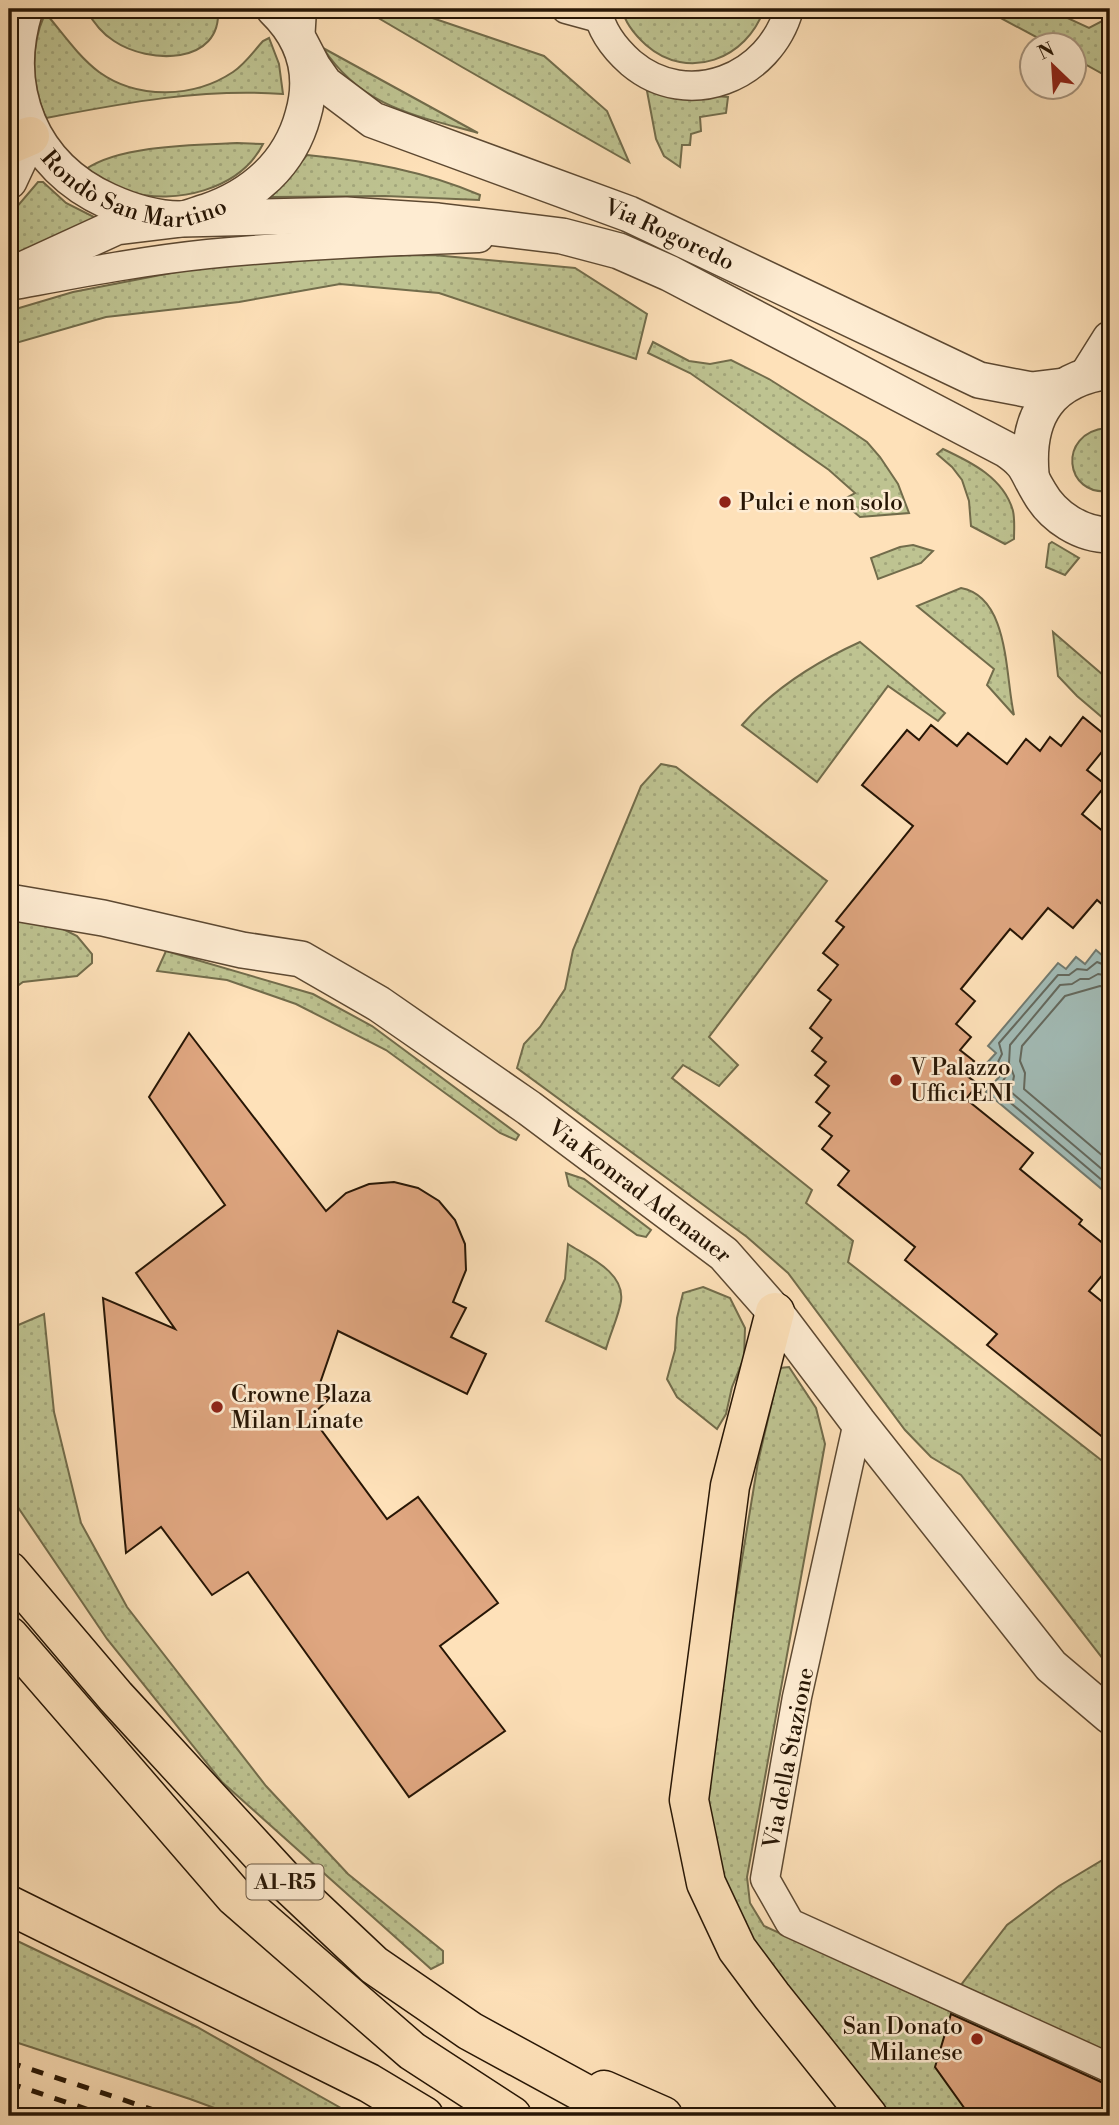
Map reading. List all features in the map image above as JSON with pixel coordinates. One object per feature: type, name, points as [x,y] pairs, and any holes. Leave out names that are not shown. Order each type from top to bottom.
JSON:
[{"type":"highway","points":[[775,1312],[730,1486],[689,1800],[706,1883],[737,1949],[869,2116]]},
{"type":"highway","name":"A1-R5","points":[[9,1571],[116,1697],[288,1884],[374,1965],[470,2031],[626,2116]]},
{"type":"highway","name":"A1-R5","points":[[9,1636],[235,1897],[412,2051],[512,2116]]},
{"type":"highway","points":[[9,1905],[369,2083],[424,2116]]},
{"type":"highway","points":[[470,2031],[663,2116]]},
{"type":"street","name":"Rondò San Martino","points":[[23,11],[15,40],[13,71],[19,140],[43,153],[71,180],[112,203],[148,215],[182,219],[219,207],[246,193],[270,174],[293,145],[305,108],[308,87],[301,25],[288,23],[274,9]]},
{"type":"street","points":[[566,9],[598,13],[607,36],[618,52],[641,71],[668,83],[698,86],[728,80],[754,65],[774,43],[789,9]]},
{"type":"street","name":"Via Rogoredo","points":[[301,25],[313,67],[326,84],[373,120],[629,214],[979,380],[1031,390],[1087,377]]},
{"type":"street","points":[[9,181],[19,140]]},
{"type":"street","points":[[9,276],[116,227],[182,219],[346,215],[438,221],[562,236],[619,251],[669,273],[1007,450],[1019,458],[1031,474]]},
{"type":"street","points":[[9,286],[207,254],[444,239],[562,236]]},
{"type":"street","points":[[1110,339],[1087,377],[1046,403],[1034,425],[1029,450],[1031,474],[1037,490],[1048,506],[1063,520],[1080,529],[1110,535]]},
{"type":"street","name":"Via Konrad Adenauer","points":[[9,902],[103,918],[242,950],[300,959],[379,1004],[529,1108],[724,1254],[775,1312],[858,1422],[1051,1666],[1110,1716]]},
{"type":"street","name":"Via della Stazione","points":[[858,1422],[797,1697],[765,1879],[790,1923],[1110,2068]]},
{"type":"green space","points":[[86,9],[218,9],[216,28],[208,41],[196,50],[163,56],[128,49],[114,41],[98,27]]},
{"type":"green space","points":[[363,9],[406,9],[544,56],[607,111],[629,162],[462,67]]},
{"type":"green space","points":[[622,9],[764,9],[756,26],[744,41],[714,60],[697,63],[680,62],[662,56],[646,45],[631,29]]},
{"type":"green space","points":[[984,9],[1048,9],[1089,28],[1110,17],[1110,78],[1088,66],[1088,32],[1027,32]]},
{"type":"green space","points":[[44,16],[48,16],[78,53],[99,72],[114,81],[148,91],[184,91],[218,81],[237,69],[269,38],[279,64],[283,94],[193,95],[134,102],[46,118],[41,106],[34,67],[36,41]]},
{"type":"green space","points":[[323,48],[478,133],[411,114],[372,96],[338,68]]},
{"type":"green space","points":[[647,91],[728,97],[726,113],[700,117],[701,131],[691,134],[690,145],[682,145],[680,167],[664,156],[656,139]]},
{"type":"green space","points":[[237,143],[263,144],[253,160],[239,173],[223,183],[186,195],[147,196],[129,192],[86,169],[118,155],[138,151]]},
{"type":"green space","points":[[307,155],[351,160],[416,173],[480,195],[479,200],[385,196],[271,197]]},
{"type":"green space","points":[[38,182],[43,182],[66,203],[95,219],[9,261],[9,216]]},
{"type":"green space","points":[[433,255],[575,268],[647,314],[636,359],[439,293],[340,284],[239,302],[106,317],[9,345],[9,311],[73,292],[248,258]]},
{"type":"green space","points":[[653,342],[689,361],[710,364],[731,360],[769,379],[845,427],[867,442],[880,457],[898,484],[909,513],[860,517],[841,501],[855,493],[829,470],[690,373],[648,353]]},
{"type":"green space","points":[[1110,429],[1110,491],[1095,490],[1083,484],[1072,464],[1079,441],[1090,432]]},
{"type":"green space","points":[[943,449],[985,472],[1002,489],[1013,511],[1014,539],[1005,544],[971,526],[969,501],[962,480],[937,454]]},
{"type":"green space","points":[[1052,542],[1079,558],[1065,575],[1046,567],[1049,544]]},
{"type":"green space","points":[[913,545],[933,551],[921,563],[878,579],[871,558]]},
{"type":"green space","points":[[961,588],[977,594],[989,606],[997,622],[1014,715],[987,685],[994,669],[917,606]]},
{"type":"green space","points":[[1053,632],[1110,681],[1110,724],[1058,676]]},
{"type":"green space","points":[[860,642],[945,713],[938,721],[888,686],[817,782],[742,725],[768,699],[796,677]]},
{"type":"green space","points":[[661,764],[676,767],[827,881],[709,1037],[738,1065],[719,1086],[683,1065],[672,1078],[812,1190],[806,1203],[853,1241],[848,1262],[1110,1467],[1110,1668],[961,1475],[931,1457],[905,1430],[788,1273],[747,1237],[517,1068],[524,1044],[540,1027],[565,989],[573,950],[641,786]]},
{"type":"green space","points":[[9,920],[63,929],[77,936],[92,954],[92,963],[77,976],[23,982],[9,992]]},
{"type":"green space","points":[[166,951],[313,994],[372,1026],[519,1135],[516,1140],[500,1133],[386,1050],[296,1004],[227,980],[157,971]]},
{"type":"green space","points":[[566,1173],[584,1179],[651,1230],[646,1237],[637,1235],[569,1186]]},
{"type":"green space","points":[[568,1244],[604,1266],[621,1291],[620,1306],[606,1349],[546,1321],[565,1279]]},
{"type":"green space","points":[[703,1287],[730,1298],[745,1328],[744,1358],[732,1387],[726,1414],[717,1429],[677,1397],[667,1379],[675,1350],[677,1318],[683,1293]]},
{"type":"green space","points":[[44,1314],[54,1412],[81,1523],[127,1607],[266,1786],[348,1874],[443,1951],[443,1963],[431,1969],[222,1782],[107,1639],[9,1494],[9,1329]]},
{"type":"green space","points":[[789,1367],[816,1408],[825,1444],[747,1877],[750,1903],[764,1926],[1110,2087],[1110,2116],[886,2116],[755,1953],[721,1886],[702,1802],[758,1462],[780,1368]]},
{"type":"green space","points":[[1110,1853],[1110,2056],[961,1985],[1007,1925],[1059,1886]]},
{"type":"green space","points":[[9,1937],[197,2027],[355,2116],[236,2116],[9,2040]]},
{"type":"water","points":[[1096,950],[1110,962],[1110,1196],[986,1092],[999,1077],[985,1065],[996,1053],[988,1046],[1058,963],[1066,969],[1076,957],[1085,964]]},
{"type":"building","name":"V Palazzo Uffici ENI","points":[[1083,717],[1110,739],[1087,770],[1106,785],[1082,814],[1110,837],[1110,911],[1097,900],[1073,928],[1048,908],[1022,939],[1010,929],[961,989],[975,1001],[956,1024],[971,1037],[960,1050],[974,1061],[963,1073],[978,1084],[966,1099],[1033,1153],[1020,1169],[1082,1220],[1079,1224],[1110,1249],[1110,1266],[1089,1291],[1110,1308],[1110,1443],[987,1345],[997,1334],[905,1260],[915,1247],[838,1185],[849,1171],[822,1149],[832,1136],[819,1126],[830,1113],[816,1102],[829,1086],[815,1075],[826,1062],[812,1051],[822,1038],[810,1028],[831,1000],[818,990],[838,965],[823,953],[844,927],[836,921],[913,826],[862,785],[907,730],[919,740],[931,725],[957,746],[968,733],[1007,764],[1026,739],[1040,751],[1050,737],[1061,746]]},
{"type":"building","name":"Crowne Plaza Milan Linate","points":[[189,1033],[326,1211],[346,1193],[369,1184],[394,1182],[418,1188],[439,1201],[455,1220],[465,1244],[466,1270],[453,1302],[466,1308],[451,1337],[486,1354],[467,1394],[338,1331],[317,1392],[330,1398],[311,1416],[387,1519],[418,1497],[498,1603],[440,1646],[505,1731],[409,1797],[248,1572],[212,1595],[161,1527],[126,1553],[103,1298],[175,1329],[136,1273],[225,1205],[149,1097]]},
{"type":"building","name":"San Donato Milanese","points":[[951,2014],[1110,2086],[1110,2116],[970,2116],[935,2067]]},
{"type":"railway","points":[[9,2062],[172,2116]]},
{"type":"railway","points":[[9,2083],[107,2116]]},
{"type":"place","name":"Pulci e non solo","points":[[725,502]]},
{"type":"place","name":"V Palazzo Uffici ENI","points":[[896,1080]]},
{"type":"place","name":"Crowne Plaza Milan Linate","points":[[217,1407]]},
{"type":"place","name":"San Donato Milanese","points":[[977,2039]]}]
